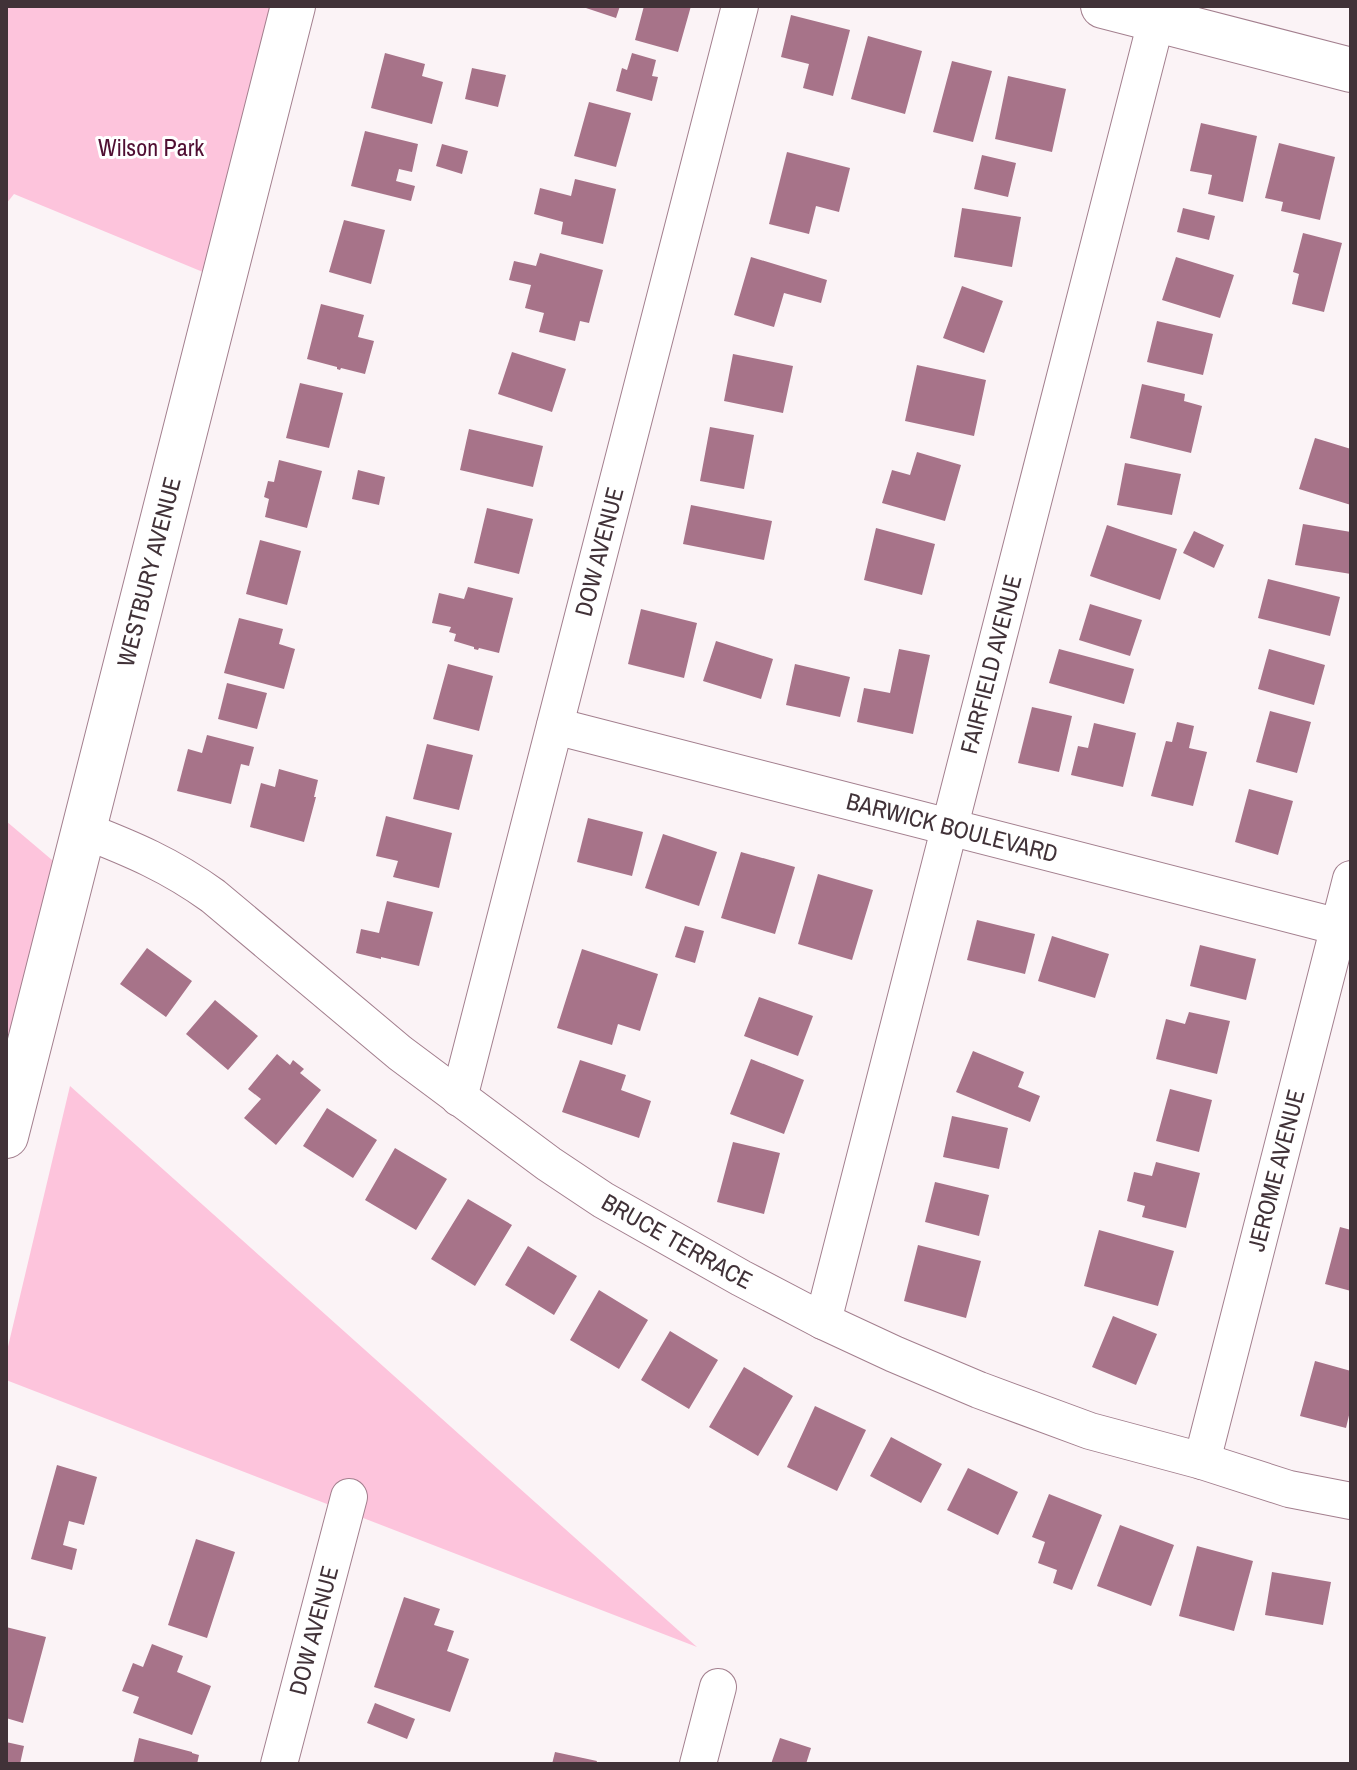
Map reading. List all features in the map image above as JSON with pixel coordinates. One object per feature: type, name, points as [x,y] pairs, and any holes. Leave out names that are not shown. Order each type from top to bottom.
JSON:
[{"type":"main road","name":"WESTBURY AVENUE","points":[[6,1136],[293,6]]},
{"type":"main road","points":[[1103,6],[1158,13],[1351,70]]},
{"type":"street","name":"DOW AVENUE","points":[[459,1098],[740,6]]},
{"type":"street","name":"FAIRFIELD AVENUE","points":[[823,1321],[1158,13]]},
{"type":"street","name":"BARWICK BOULEVARD","points":[[555,726],[1345,928]]},
{"type":"street","name":"BRUCE TERRACE","points":[[83,830],[140,852],[202,888],[345,1008],[549,1164],[603,1200],[727,1271],[894,1354],[1090,1431],[1202,1461],[1289,1489],[1351,1501]]},
{"type":"street","name":"JEROME AVENUE","points":[[1202,1461],[1345,928],[1351,879]]},
{"type":"street","name":"DOW AVENUE","points":[[279,1764],[349,1497]]},
{"type":"street","points":[[698,1764],[718,1687]]},
{"type":"green space","name":"Wilson Park","points":[[6,6],[276,6],[215,277],[14,194],[6,204]]},
{"type":"green space","points":[[6,821],[65,871],[6,1101]]},
{"type":"green space","points":[[70,1086],[697,1647],[6,1380],[6,1355]]},
{"type":"building","points":[[580,6],[620,6],[616,18]]},
{"type":"building","points":[[644,6],[691,6],[678,52],[635,40]]},
{"type":"building","points":[[791,15],[850,30],[833,96],[803,88],[809,64],[781,57]]},
{"type":"building","points":[[868,36],[922,51],[905,114],[851,99]]},
{"type":"building","points":[[385,53],[425,64],[422,76],[443,82],[432,124],[371,108]]},
{"type":"building","points":[[632,53],[656,60],[652,76],[658,77],[652,101],[616,91],[622,68],[627,70]]},
{"type":"building","points":[[952,61],[992,71],[973,142],[933,132]]},
{"type":"building","points":[[472,68],[506,75],[498,107],[465,99]]},
{"type":"building","points":[[1008,76],[1066,89],[1052,152],[995,139]]},
{"type":"building","points":[[589,102],[631,113],[616,167],[574,156]]},
{"type":"building","points":[[1201,123],[1257,136],[1243,202],[1208,194],[1212,175],[1190,171]]},
{"type":"building","points":[[365,131],[418,144],[412,172],[399,169],[396,181],[415,186],[411,201],[351,186]]},
{"type":"building","points":[[1279,143],[1335,157],[1320,220],[1281,211],[1283,202],[1265,198]]},
{"type":"building","points":[[442,144],[468,151],[462,174],[436,166]]},
{"type":"building","points":[[787,152],[850,168],[839,212],[816,206],[809,234],[769,224]]},
{"type":"building","points":[[982,155],[1016,163],[1008,197],[974,189]]},
{"type":"building","points":[[575,179],[616,189],[603,244],[561,234],[563,222],[534,214],[540,188],[571,196]]},
{"type":"building","points":[[962,208],[1021,217],[1012,267],[954,257]]},
{"type":"building","points":[[1183,208],[1215,216],[1209,240],[1177,232]]},
{"type":"building","points":[[344,220],[385,230],[371,284],[329,272]]},
{"type":"building","points":[[1303,233],[1342,243],[1324,312],[1292,304],[1299,274],[1293,272]]},
{"type":"building","points":[[540,253],[603,270],[589,323],[580,321],[575,341],[539,332],[544,313],[525,308],[531,285],[509,280],[514,261],[536,266]]},
{"type":"building","points":[[751,257],[827,280],[821,303],[784,293],[774,327],[734,315]]},
{"type":"building","points":[[1176,257],[1234,275],[1220,318],[1162,300]]},
{"type":"building","points":[[962,286],[1003,301],[984,353],[943,338]]},
{"type":"building","points":[[321,304],[364,315],[358,337],[374,341],[365,374],[307,359]]},
{"type":"building","points":[[1157,321],[1213,334],[1203,375],[1147,362]]},
{"type":"building","points":[[512,352],[566,369],[552,412],[498,394]]},
{"type":"building","points":[[733,354],[793,366],[783,413],[724,401]]},
{"type":"building","points":[[917,365],[986,380],[974,436],[905,421]]},
{"type":"building","points":[[300,383],[343,393],[329,448],[286,438]]},
{"type":"building","points":[[1142,384],[1185,394],[1184,401],[1202,406],[1191,453],[1130,438]]},
{"type":"building","points":[[710,427],[754,435],[744,489],[700,481]]},
{"type":"building","points":[[469,429],[543,446],[533,487],[460,470]]},
{"type":"building","points":[[1315,438],[1351,449],[1351,505],[1299,489]]},
{"type":"building","points":[[917,452],[961,465],[945,521],[882,503],[892,470],[910,475]]},
{"type":"building","points":[[279,460],[322,471],[307,528],[265,517],[269,499],[264,497],[268,481],[274,482]]},
{"type":"building","points":[[1125,463],[1181,474],[1172,515],[1117,505]]},
{"type":"building","points":[[358,470],[385,477],[379,505],[352,499]]},
{"type":"building","points":[[691,505],[772,521],[764,560],[683,544]]},
{"type":"building","points":[[487,508],[533,519],[519,574],[474,563]]},
{"type":"building","points":[[1303,524],[1351,532],[1351,574],[1295,565]]},
{"type":"building","points":[[1107,525],[1177,549],[1160,600],[1090,576]]},
{"type":"building","points":[[876,528],[935,544],[922,595],[864,580]]},
{"type":"building","points":[[1194,531],[1224,545],[1214,568],[1183,553]]},
{"type":"building","points":[[260,540],[301,551],[287,605],[246,594]]},
{"type":"building","points":[[1268,579],[1340,597],[1330,636],[1258,618]]},
{"type":"building","points":[[468,587],[513,598],[499,653],[474,649],[454,641],[456,634],[449,632],[451,627],[432,623],[439,593],[464,599]]},
{"type":"building","points":[[1090,604],[1142,620],[1130,656],[1079,640]]},
{"type":"building","points":[[641,609],[697,623],[684,678],[628,664]]},
{"type":"building","points":[[239,618],[283,629],[279,644],[295,649],[284,689],[224,673]]},
{"type":"building","points":[[716,641],[773,659],[761,699],[703,681]]},
{"type":"building","points":[[899,649],[930,655],[913,734],[857,722],[864,688],[890,693]]},
{"type":"building","points":[[1059,649],[1134,669],[1124,704],[1049,683]]},
{"type":"building","points":[[1269,649],[1325,665],[1314,705],[1258,689]]},
{"type":"building","points":[[448,664],[493,676],[479,731],[433,719]]},
{"type":"building","points":[[795,664],[850,677],[840,717],[786,705]]},
{"type":"building","points":[[227,683],[267,693],[257,729],[218,719]]},
{"type":"building","points":[[1032,707],[1072,716],[1059,772],[1018,763]]},
{"type":"building","points":[[1270,711],[1311,722],[1297,773],[1256,762]]},
{"type":"building","points":[[1177,722],[1194,726],[1189,748],[1207,752],[1193,806],[1151,796],[1166,741],[1172,742]]},
{"type":"building","points":[[1094,723],[1136,733],[1123,787],[1071,775],[1078,746],[1088,748]]},
{"type":"building","points":[[207,735],[254,747],[249,766],[241,764],[231,804],[177,791],[188,749],[202,753]]},
{"type":"building","points":[[427,744],[473,755],[459,810],[413,799]]},
{"type":"building","points":[[279,769],[318,780],[304,842],[250,827],[261,783],[275,787]]},
{"type":"building","points":[[1249,789],[1293,801],[1278,855],[1235,842]]},
{"type":"building","points":[[386,816],[452,833],[439,888],[393,877],[398,861],[376,856]]},
{"type":"building","points":[[588,818],[643,832],[632,876],[577,862]]},
{"type":"building","points":[[663,834],[717,852],[699,906],[645,888]]},
{"type":"building","points":[[741,852],[795,867],[775,934],[721,918]]},
{"type":"building","points":[[818,874],[873,890],[852,960],[798,944]]},
{"type":"building","points":[[387,901],[433,912],[419,966],[356,953],[361,929],[379,933]]},
{"type":"building","points":[[977,920],[1035,934],[1025,974],[967,960]]},
{"type":"building","points":[[685,926],[704,931],[695,963],[675,957]]},
{"type":"building","points":[[1052,936],[1109,954],[1095,998],[1038,981]]},
{"type":"building","points":[[1200,945],[1256,959],[1246,1000],[1190,986]]},
{"type":"building","points":[[147,948],[192,981],[166,1017],[120,984]]},
{"type":"building","points":[[582,949],[658,974],[640,1031],[618,1024],[612,1045],[557,1028]]},
{"type":"building","points":[[759,997],[813,1016],[798,1056],[744,1036]]},
{"type":"building","points":[[215,1000],[258,1036],[228,1070],[186,1034]]},
{"type":"building","points":[[1189,1012],[1230,1021],[1217,1074],[1156,1059],[1166,1019],[1185,1024]]},
{"type":"building","points":[[973,1051],[1024,1072],[1018,1087],[1040,1096],[1030,1122],[956,1092]]},
{"type":"building","points":[[277,1054],[290,1065],[293,1060],[304,1069],[300,1073],[321,1090],[276,1145],[244,1118],[261,1099],[248,1089]]},
{"type":"building","points":[[751,1059],[804,1080],[784,1134],[730,1114]]},
{"type":"building","points":[[580,1060],[626,1075],[621,1090],[651,1101],[639,1138],[562,1112]]},
{"type":"building","points":[[1170,1089],[1212,1100],[1199,1152],[1156,1141]]},
{"type":"building","points":[[327,1108],[377,1140],[353,1178],[303,1146]]},
{"type":"building","points":[[952,1116],[1008,1128],[999,1169],[943,1157]]},
{"type":"building","points":[[733,1142],[780,1153],[764,1214],[717,1202]]},
{"type":"building","points":[[395,1148],[447,1179],[416,1230],[365,1200]]},
{"type":"building","points":[[1156,1162],[1200,1173],[1186,1228],[1142,1217],[1145,1206],[1127,1201],[1134,1172],[1152,1176]]},
{"type":"building","points":[[935,1182],[989,1195],[979,1236],[925,1222]]},
{"type":"building","points":[[468,1199],[512,1225],[475,1286],[431,1259]]},
{"type":"building","points":[[1340,1227],[1351,1230],[1351,1291],[1325,1284]]},
{"type":"building","points":[[1099,1230],[1174,1251],[1158,1306],[1084,1286]]},
{"type":"building","points":[[918,1245],[981,1261],[966,1318],[904,1301]]},
{"type":"building","points":[[528,1246],[577,1276],[554,1315],[505,1285]]},
{"type":"building","points":[[599,1290],[648,1320],[619,1369],[570,1340]]},
{"type":"building","points":[[1113,1316],[1157,1334],[1136,1385],[1092,1367]]},
{"type":"building","points":[[670,1331],[718,1360],[689,1409],[641,1380]]},
{"type":"building","points":[[1315,1361],[1351,1371],[1351,1407],[1346,1428],[1300,1416]]},
{"type":"building","points":[[744,1367],[793,1396],[758,1456],[709,1427]]},
{"type":"building","points":[[815,1406],[866,1430],[837,1491],[787,1467]]},
{"type":"building","points":[[891,1437],[942,1464],[921,1503],[870,1476]]},
{"type":"building","points":[[57,1465],[97,1477],[84,1525],[69,1521],[63,1545],[77,1549],[72,1570],[31,1559]]},
{"type":"building","points":[[968,1468],[1018,1492],[998,1535],[947,1510]]},
{"type":"building","points":[[1049,1494],[1102,1515],[1072,1590],[1053,1583],[1057,1570],[1038,1563],[1045,1542],[1032,1537]]},
{"type":"building","points":[[1120,1525],[1174,1545],[1151,1606],[1097,1586]]},
{"type":"building","points":[[196,1539],[235,1552],[207,1638],[168,1625]]},
{"type":"building","points":[[1197,1546],[1253,1561],[1234,1631],[1179,1616]]},
{"type":"building","points":[[1272,1572],[1331,1582],[1323,1625],[1265,1615]]},
{"type":"building","points":[[404,1597],[440,1609],[434,1625],[454,1631],[447,1651],[469,1659],[450,1712],[374,1687]]},
{"type":"building","points":[[6,1627],[46,1637],[23,1723],[6,1718]]},
{"type":"building","points":[[152,1644],[183,1656],[177,1672],[211,1686],[192,1735],[133,1713],[139,1697],[122,1691],[133,1663],[143,1667]]},
{"type":"building","points":[[375,1703],[415,1719],[407,1739],[367,1723]]},
{"type":"building","points":[[139,1738],[199,1755],[197,1764],[133,1764]]},
{"type":"building","points":[[780,1738],[811,1748],[806,1764],[771,1764]]},
{"type":"building","points":[[6,1742],[24,1746],[20,1764],[6,1764]]},
{"type":"building","points":[[555,1752],[597,1761],[596,1764],[552,1764]]}]
